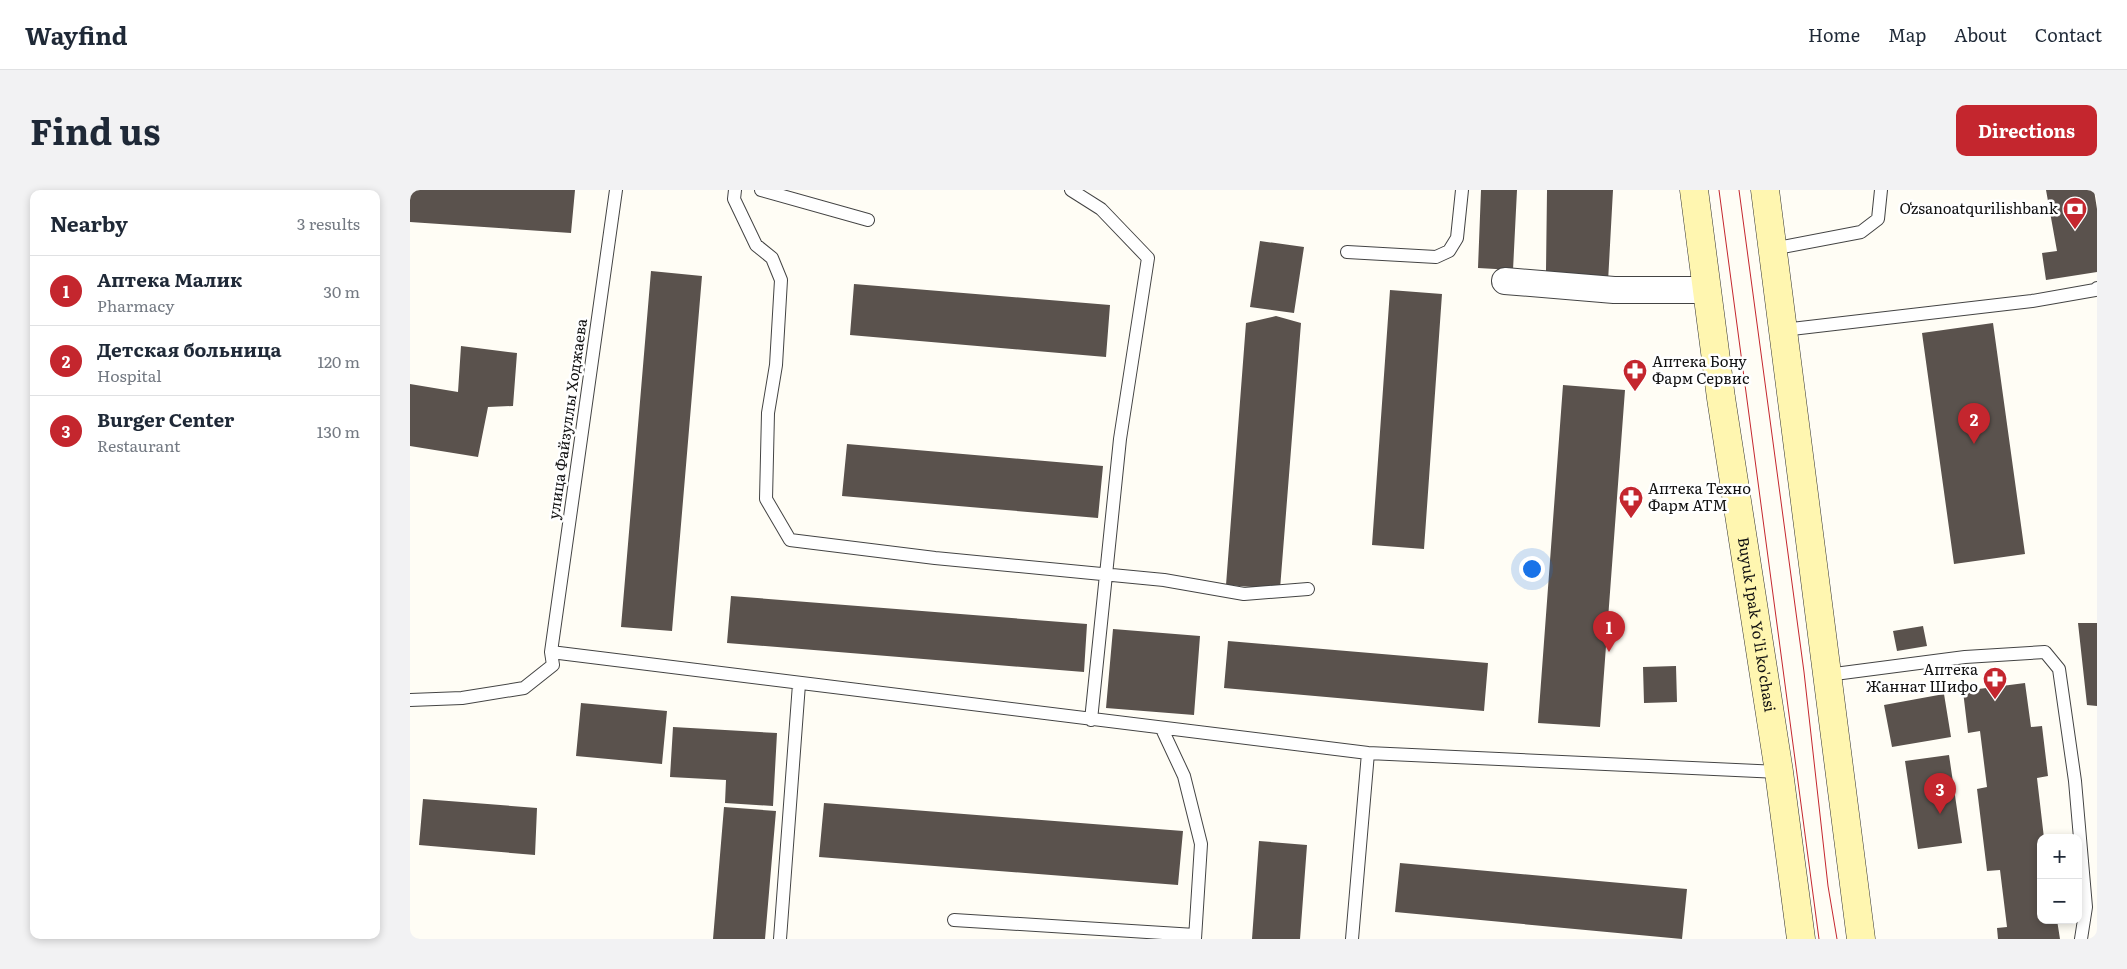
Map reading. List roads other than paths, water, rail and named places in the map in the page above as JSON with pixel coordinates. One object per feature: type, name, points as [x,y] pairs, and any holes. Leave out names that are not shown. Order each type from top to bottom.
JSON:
[{"type":"main road","name":"Buyuk Ipak Yo'li ko'chasi","points":[[1694,190],[1721,398],[1779,772],[1802,939]]},
{"type":"main road","points":[[1765,190],[1860,939]]},
{"type":"street","points":[[1505,281],[1614,290],[1707,290]]},
{"type":"lane","name":"улица Файзуллы Ходжаева","points":[[410,700],[462,698],[524,688],[553,665],[551,652],[616,190]]},
{"type":"lane","points":[[735,190],[734,199],[756,245],[772,258],[782,280],[776,365],[768,413],[766,499],[790,540],[936,558],[1164,580],[1244,594],[1308,589]]},
{"type":"lane","points":[[761,190],[868,220]]},
{"type":"lane","points":[[1071,190],[1101,209],[1148,258],[1120,439],[1090,720]]},
{"type":"lane","points":[[1347,252],[1436,257],[1449,251],[1457,238],[1462,190]]},
{"type":"lane","points":[[1772,249],[1861,232],[1878,219],[1881,190]]},
{"type":"lane","points":[[1783,330],[2032,301],[2097,288]]},
{"type":"lane","points":[[551,652],[1162,729],[1368,752],[1779,772]]},
{"type":"lane","points":[[1827,675],[1965,657],[2045,652],[2059,669],[2075,781],[2086,907],[2081,939]]},
{"type":"lane","points":[[780,939],[799,684]]},
{"type":"lane","points":[[954,920],[1195,937],[1201,844],[1184,776],[1162,729]]},
{"type":"lane","points":[[1352,939],[1368,752]]},
{"type":"tram line","points":[[1719,190],[1819,939]]},
{"type":"tram line","points":[[1739,190],[1804,672],[1828,886],[1837,939]]},
{"type":"place","name":"Oʻzsanoatqurilishbank","points":[[2075,230]]},
{"type":"place","name":"Аптека Бону Фарм Сервис","points":[[1635,392]]},
{"type":"place","name":"Детская больница","points":[[1974,444]]},
{"type":"place","name":"Аптека Техно Фарм АТМ","points":[[1631,519]]},
{"type":"place","name":"Аптека Малик","points":[[1609,652]]},
{"type":"place","name":"Аптека Жаннат Шифо","points":[[1995,700]]},
{"type":"place","name":"Burger Center","points":[[1940,814]]}]
